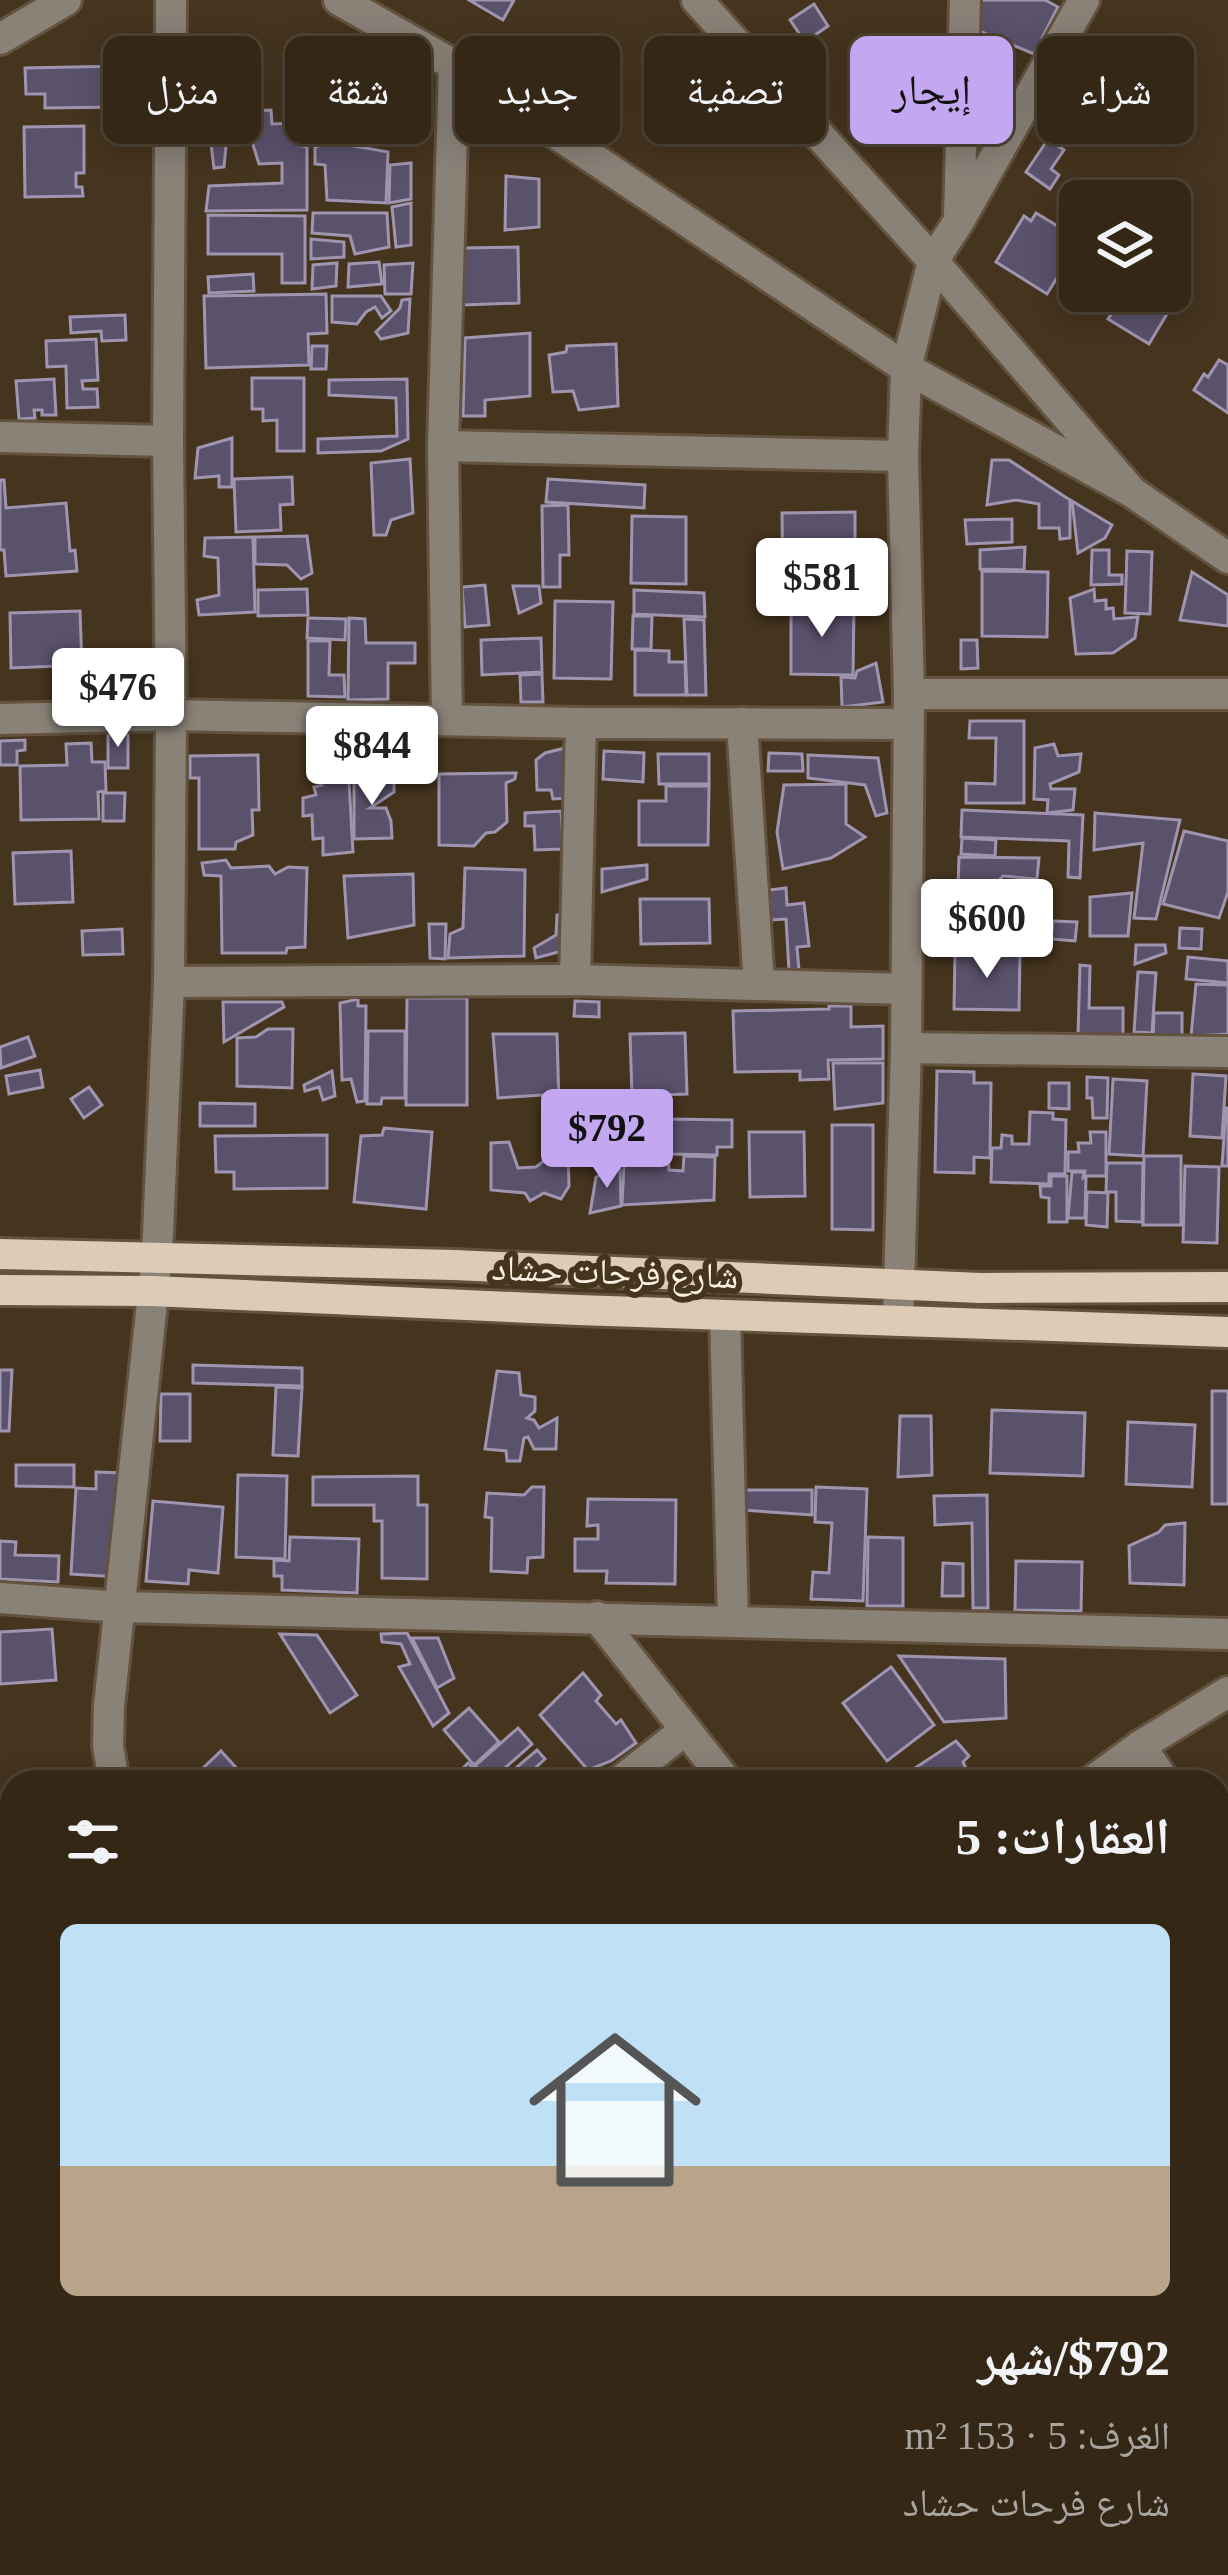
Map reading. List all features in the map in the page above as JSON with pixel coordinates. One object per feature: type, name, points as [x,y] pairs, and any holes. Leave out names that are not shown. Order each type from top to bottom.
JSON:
[{"type":"main road","name":"شارع فرحات حشاد","points":[[0,1254],[980,1288],[1228,1287]]},
{"type":"main road","points":[[576,1271],[578,1310]]},
{"type":"main road","name":"شارع فرحات حشاد","points":[[0,1290],[152,1291],[1228,1333]]},
{"type":"street","points":[[0,39],[66,0]]},
{"type":"street","points":[[113,1770],[108,1731],[157,1256],[170,982],[171,0]]},
{"type":"street","points":[[698,0],[1132,491]]},
{"type":"street","points":[[959,221],[965,0]]},
{"type":"street","points":[[898,1319],[909,709],[903,456],[906,368],[933,261],[1084,0]]},
{"type":"street","points":[[352,3],[454,65],[906,368],[1132,491],[1228,558]]},
{"type":"street","points":[[447,720],[443,446],[454,65]]},
{"type":"street","points":[[0,437],[168,441]]},
{"type":"street","points":[[443,446],[903,456]]},
{"type":"street","points":[[0,719],[171,715],[742,723],[909,709],[1228,694]]},
{"type":"street","points":[[574,980],[581,723]]},
{"type":"street","points":[[742,723],[759,985]]},
{"type":"street","points":[[170,982],[574,980],[905,989]]},
{"type":"street","points":[[905,1048],[1228,1052]]},
{"type":"street","points":[[725,1315],[733,1621]]},
{"type":"street","points":[[0,1598],[122,1607],[1228,1634]]},
{"type":"street","points":[[597,1617],[717,1770]]},
{"type":"street","points":[[1107,1770],[1228,1692]]},
{"type":"street","points":[[634,1770],[684,1731]]},
{"type":"street","points":[[1140,1746],[1157,1770]]},
{"type":"building","points":[[469,0],[514,0],[503,20]]},
{"type":"building","points":[[977,0],[1045,0],[1058,7],[1043,36],[1037,36],[1034,54],[1013,45],[1013,36],[977,30]]},
{"type":"building","points":[[814,4],[828,26],[814,36],[801,36],[790,20]]},
{"type":"building","points":[[103,66],[103,107],[45,108],[45,94],[26,94],[25,68]]},
{"type":"building","points":[[261,110],[271,110],[272,124],[285,123],[285,144],[307,147],[307,210],[206,211],[209,186],[282,183],[282,163],[259,164],[253,144],[261,144]]},
{"type":"building","points":[[84,126],[84,173],[76,173],[76,187],[82,187],[83,196],[25,197],[24,127]]},
{"type":"building","points":[[211,144],[226,144],[224,167],[214,168]]},
{"type":"building","points":[[343,144],[388,152],[386,203],[327,200],[325,165],[315,164],[315,147]]},
{"type":"building","points":[[1045,144],[1064,150],[1051,169],[1059,175],[1050,189],[1026,172]]},
{"type":"building","points":[[411,163],[411,199],[389,203],[390,165]]},
{"type":"building","points":[[506,176],[539,179],[539,227],[505,230]]},
{"type":"building","points":[[411,203],[411,245],[396,247],[392,207]]},
{"type":"building","points":[[313,213],[387,213],[389,247],[355,254],[350,236],[312,233]]},
{"type":"building","points":[[1036,213],[1059,227],[1059,275],[1047,294],[996,262],[1024,216],[1031,221]]},
{"type":"building","points":[[208,215],[305,216],[305,283],[282,283],[282,254],[208,254]]},
{"type":"building","points":[[311,239],[344,242],[344,257],[311,259]]},
{"type":"building","points":[[518,247],[519,303],[463,305],[462,248]]},
{"type":"building","points":[[379,262],[382,284],[348,287],[349,264]]},
{"type":"building","points":[[337,263],[336,286],[312,289],[313,265]]},
{"type":"building","points":[[413,263],[411,294],[385,294],[384,265]]},
{"type":"building","points":[[253,274],[254,291],[209,293],[208,277]]},
{"type":"building","points":[[326,294],[327,333],[308,334],[309,365],[206,368],[204,296]]},
{"type":"building","points":[[332,296],[381,296],[391,311],[382,318],[375,307],[357,324],[332,322]]},
{"type":"building","points":[[410,299],[408,333],[381,339],[376,332],[402,300]]},
{"type":"building","points":[[1112,312],[1168,312],[1149,344],[1108,319]]},
{"type":"building","points":[[125,315],[126,340],[102,341],[101,331],[71,333],[70,317]]},
{"type":"building","points":[[530,333],[530,396],[485,400],[485,416],[463,416],[465,338]]},
{"type":"building","points":[[96,339],[98,380],[82,381],[83,389],[97,389],[98,407],[67,408],[66,366],[47,367],[46,341]]},
{"type":"building","points":[[616,344],[618,406],[579,410],[573,391],[553,392],[549,355],[566,352],[567,346]]},
{"type":"building","points":[[312,346],[327,346],[326,369],[311,369]]},
{"type":"building","points":[[1219,360],[1228,365],[1228,413],[1194,390]]},
{"type":"building","points":[[252,378],[304,378],[304,451],[277,451],[277,420],[263,421],[263,409],[252,409]]},
{"type":"building","points":[[54,379],[56,415],[34,410],[35,418],[19,419],[16,381]]},
{"type":"building","points":[[407,379],[408,439],[381,451],[318,453],[318,439],[397,436],[396,398],[329,395],[329,380]]},
{"type":"building","points":[[232,438],[232,487],[219,487],[219,476],[195,478],[198,448]]},
{"type":"building","points":[[410,459],[413,513],[391,520],[386,535],[374,535],[371,463]]},
{"type":"building","points":[[992,460],[1009,460],[1070,500],[1070,538],[1060,539],[1059,528],[1039,528],[1039,504],[1016,500],[987,505]]},
{"type":"building","points":[[292,477],[293,504],[280,505],[281,530],[236,532],[234,479]]},
{"type":"building","points":[[548,479],[645,485],[644,508],[546,502]]},
{"type":"building","points":[[0,480],[4,480],[6,508],[66,503],[70,551],[75,550],[77,571],[6,576],[4,550],[0,550]]},
{"type":"building","points":[[1072,501],[1112,525],[1105,538],[1078,553]]},
{"type":"building","points":[[568,505],[569,555],[560,555],[560,587],[543,587],[542,506]]},
{"type":"building","points":[[855,512],[855,591],[783,591],[782,513]]},
{"type":"building","points":[[632,516],[686,517],[686,584],[631,583]]},
{"type":"building","points":[[1012,519],[1012,542],[967,544],[965,520]]},
{"type":"building","points":[[307,536],[312,573],[301,579],[287,565],[255,564],[255,537]]},
{"type":"building","points":[[253,537],[255,612],[199,615],[197,600],[219,595],[218,558],[204,556],[205,538]]},
{"type":"building","points":[[1025,547],[1024,570],[980,569],[980,550]]},
{"type":"building","points":[[1092,550],[1109,550],[1109,575],[1122,575],[1122,584],[1091,585]]},
{"type":"building","points":[[1127,551],[1152,552],[1150,614],[1125,613]]},
{"type":"building","points":[[982,571],[1048,572],[1047,637],[982,636]]},
{"type":"building","points":[[1192,572],[1228,595],[1228,626],[1180,620]]},
{"type":"building","points":[[485,585],[489,625],[465,627],[462,587]]},
{"type":"building","points":[[513,586],[539,586],[541,603],[519,613]]},
{"type":"building","points":[[307,589],[308,615],[258,616],[258,590]]},
{"type":"building","points":[[1094,589],[1095,601],[1106,600],[1114,619],[1138,617],[1135,638],[1113,653],[1076,654],[1070,598]]},
{"type":"building","points":[[634,590],[704,593],[705,617],[634,614]]},
{"type":"building","points":[[555,601],[613,602],[611,679],[554,678]]},
{"type":"building","points":[[791,606],[854,607],[853,675],[791,674]]},
{"type":"building","points":[[80,611],[82,665],[11,668],[10,613]]},
{"type":"building","points":[[633,616],[652,616],[651,649],[632,649]]},
{"type":"building","points":[[308,618],[346,619],[345,640],[307,638]]},
{"type":"building","points":[[349,618],[365,619],[366,643],[415,643],[415,663],[388,663],[388,699],[348,700]]},
{"type":"building","points":[[684,619],[704,620],[706,695],[687,695]]},
{"type":"building","points":[[541,638],[542,672],[482,675],[481,640]]},
{"type":"building","points":[[961,640],[977,640],[978,668],[961,669]]},
{"type":"building","points":[[308,641],[330,641],[329,675],[344,675],[345,697],[308,696]]},
{"type":"building","points":[[635,650],[669,651],[669,662],[685,662],[686,695],[635,695]]},
{"type":"building","points":[[876,663],[883,702],[842,707],[841,677],[855,678],[857,671]]},
{"type":"building","points":[[542,674],[543,702],[521,702],[520,675]]},
{"type":"building","points":[[970,721],[1024,721],[1024,803],[966,803],[966,783],[995,784],[996,738],[969,738]]},
{"type":"building","points":[[108,732],[128,732],[128,768],[108,768]]},
{"type":"building","points":[[25,740],[25,750],[17,751],[17,765],[0,765],[0,741]]},
{"type":"building","points":[[91,743],[92,762],[105,762],[106,791],[98,792],[99,819],[21,820],[20,766],[67,765],[66,744]]},
{"type":"building","points":[[1054,744],[1058,756],[1081,754],[1079,772],[1050,784],[1051,789],[1075,789],[1073,810],[1047,813],[1048,800],[1034,799],[1035,748]]},
{"type":"building","points":[[565,748],[568,798],[553,799],[551,790],[537,790],[536,760]]},
{"type":"building","points":[[604,751],[644,753],[643,782],[603,779]]},
{"type":"building","points":[[769,753],[802,754],[803,771],[768,771]]},
{"type":"building","points":[[658,754],[709,754],[709,784],[659,784]]},
{"type":"building","points":[[258,755],[259,810],[252,810],[253,835],[236,842],[235,849],[199,849],[199,778],[190,778],[190,756]]},
{"type":"building","points":[[340,755],[342,765],[356,765],[349,781],[353,852],[323,855],[323,838],[313,839],[312,815],[303,816],[303,798],[316,795],[314,787],[322,785],[318,758]]},
{"type":"building","points":[[808,755],[878,758],[887,813],[876,816],[865,785],[808,778]]},
{"type":"building","points":[[516,773],[506,783],[507,822],[474,846],[439,845],[439,774]]},
{"type":"building","points":[[394,777],[394,792],[370,808],[386,808],[392,838],[354,839],[354,780]]},
{"type":"building","points":[[846,784],[846,824],[865,837],[831,858],[783,869],[777,832],[784,785]]},
{"type":"building","points":[[666,786],[709,786],[708,845],[639,845],[639,801],[666,801]]},
{"type":"building","points":[[103,793],[125,793],[124,821],[103,821]]},
{"type":"building","points":[[962,810],[1083,815],[1080,878],[1068,877],[1069,841],[961,837]]},
{"type":"building","points":[[561,811],[563,849],[535,850],[534,826],[525,826],[525,813]]},
{"type":"building","points":[[1095,813],[1180,820],[1156,919],[1134,918],[1143,843],[1094,850]]},
{"type":"building","points":[[1184,831],[1228,841],[1228,892],[1219,918],[1163,904]]},
{"type":"building","points":[[962,838],[996,840],[995,856],[961,854]]},
{"type":"building","points":[[71,851],[73,902],[15,904],[13,853]]},
{"type":"building","points":[[959,857],[1039,858],[1037,879],[1003,876],[994,885],[994,894],[1036,891],[1036,917],[957,916]]},
{"type":"building","points":[[226,860],[231,868],[269,866],[275,874],[288,867],[307,868],[305,947],[287,948],[286,953],[222,953],[221,876],[204,875],[202,863]]},
{"type":"building","points":[[647,865],[647,879],[602,892],[602,869]]},
{"type":"building","points":[[465,868],[525,870],[524,956],[448,958],[450,934],[463,928]]},
{"type":"building","points":[[413,874],[414,925],[348,938],[344,876]]},
{"type":"building","points":[[786,888],[787,905],[804,903],[809,946],[797,947],[799,970],[789,971],[786,919],[771,920],[769,890]]},
{"type":"building","points":[[1132,893],[1128,936],[1090,936],[1090,897]]},
{"type":"building","points":[[640,899],[709,899],[710,943],[641,944]]},
{"type":"building","points":[[557,915],[567,915],[566,950],[536,958],[534,948],[556,935]]},
{"type":"building","points":[[957,918],[1036,920],[1035,943],[957,942]]},
{"type":"building","points":[[1053,921],[1077,922],[1075,941],[1051,939]]},
{"type":"building","points":[[429,924],[446,924],[445,959],[430,958]]},
{"type":"building","points":[[1180,928],[1202,929],[1201,949],[1179,948]]},
{"type":"building","points":[[122,929],[123,954],[83,955],[82,931]]},
{"type":"building","points":[[1136,945],[1165,945],[1166,953],[1135,964]]},
{"type":"building","points":[[955,952],[1020,953],[1019,1010],[954,1009]]},
{"type":"building","points":[[1188,957],[1228,961],[1228,983],[1186,979]]},
{"type":"building","points":[[1080,965],[1090,966],[1089,1008],[1123,1008],[1123,1036],[1078,1036]]},
{"type":"building","points":[[1138,972],[1156,973],[1152,1033],[1134,1032]]},
{"type":"building","points":[[1196,984],[1228,985],[1228,1034],[1191,1036]]},
{"type":"building","points":[[407,998],[467,998],[467,1105],[406,1105]]},
{"type":"building","points":[[358,999],[358,1006],[366,1006],[365,1101],[357,1102],[351,1079],[342,1080],[340,1003]]},
{"type":"building","points":[[575,1001],[599,1002],[599,1017],[574,1016]]},
{"type":"building","points":[[223,1002],[282,1002],[284,1007],[224,1042]]},
{"type":"building","points":[[851,1006],[851,1027],[883,1026],[883,1059],[828,1060],[829,1079],[800,1080],[800,1071],[735,1072],[733,1011]]},
{"type":"building","points":[[1154,1013],[1182,1013],[1182,1041],[1153,1040]]},
{"type":"building","points":[[268,1029],[293,1029],[292,1088],[237,1086],[237,1038],[256,1037]]},
{"type":"building","points":[[368,1031],[405,1031],[405,1098],[367,1104]]},
{"type":"building","points":[[685,1033],[687,1094],[632,1096],[630,1034]]},
{"type":"building","points":[[493,1034],[557,1034],[559,1105],[545,1107],[542,1095],[498,1098]]},
{"type":"building","points":[[28,1037],[35,1056],[1,1068],[0,1047]]},
{"type":"building","points":[[833,1063],[883,1063],[883,1103],[835,1109]]},
{"type":"building","points":[[40,1070],[43,1087],[9,1094],[6,1076]]},
{"type":"building","points":[[332,1071],[335,1096],[323,1100],[319,1087],[305,1091],[304,1085]]},
{"type":"building","points":[[937,1071],[974,1072],[974,1083],[991,1083],[990,1158],[974,1157],[974,1173],[935,1172]]},
{"type":"building","points":[[1193,1074],[1226,1076],[1222,1138],[1190,1136]]},
{"type":"building","points":[[1087,1077],[1108,1078],[1107,1118],[1093,1118]]},
{"type":"building","points":[[1113,1079],[1147,1081],[1143,1156],[1109,1154]]},
{"type":"building","points":[[1049,1083],[1069,1083],[1069,1109],[1049,1108]]},
{"type":"building","points":[[89,1087],[102,1105],[84,1118],[71,1099]]},
{"type":"building","points":[[200,1103],[255,1104],[255,1126],[200,1126]]},
{"type":"building","points":[[1226,1108],[1228,1166],[1222,1166]]},
{"type":"building","points":[[1030,1112],[1053,1113],[1053,1119],[1066,1120],[1065,1174],[1049,1174],[1049,1184],[991,1182],[992,1148],[1001,1148],[1002,1135],[1012,1136],[1012,1144],[1029,1144]]},
{"type":"building","points":[[665,1114],[669,1170],[683,1171],[684,1156],[715,1157],[714,1200],[622,1205],[624,1164],[639,1157],[641,1116]]},
{"type":"building","points":[[670,1119],[732,1120],[732,1147],[717,1147],[717,1155],[672,1154]]},
{"type":"building","points":[[832,1125],[873,1125],[873,1230],[832,1229]]},
{"type":"building","points":[[384,1128],[432,1132],[426,1209],[354,1202],[361,1136],[382,1135]]},
{"type":"building","points":[[749,1132],[804,1132],[805,1196],[750,1197]]},
{"type":"building","points":[[1090,1132],[1106,1132],[1106,1176],[1068,1171],[1068,1152],[1079,1152],[1078,1143],[1091,1143]]},
{"type":"building","points":[[327,1135],[327,1188],[234,1189],[234,1172],[216,1172],[215,1136]]},
{"type":"building","points":[[561,1141],[561,1151],[568,1152],[569,1186],[561,1199],[544,1193],[530,1201],[525,1193],[491,1190],[491,1143],[509,1142],[518,1168],[536,1167],[550,1156],[546,1143]]},
{"type":"building","points":[[1144,1156],[1181,1156],[1181,1225],[1143,1225]]},
{"type":"building","points":[[1107,1163],[1143,1163],[1142,1222],[1116,1221],[1116,1192],[1106,1192]]},
{"type":"building","points":[[1185,1166],[1219,1167],[1217,1243],[1183,1242]]},
{"type":"building","points":[[620,1167],[621,1206],[590,1213],[596,1177]]},
{"type":"building","points":[[1072,1172],[1084,1172],[1086,1177],[1085,1218],[1068,1218]]},
{"type":"building","points":[[1051,1176],[1067,1176],[1067,1222],[1049,1222],[1049,1198],[1041,1197],[1040,1186],[1051,1186]]},
{"type":"building","points":[[1087,1192],[1108,1193],[1107,1227],[1086,1225]]},
{"type":"building","points":[[193,1365],[302,1368],[302,1386],[193,1383]]},
{"type":"building","points":[[0,1370],[12,1370],[9,1431],[0,1431]]},
{"type":"building","points":[[497,1371],[519,1373],[521,1395],[535,1397],[535,1411],[527,1418],[539,1428],[557,1418],[556,1449],[534,1449],[528,1437],[520,1461],[507,1461],[506,1451],[485,1449]]},
{"type":"building","points":[[276,1387],[302,1388],[298,1456],[273,1455]]},
{"type":"building","points":[[1212,1391],[1228,1391],[1228,1504],[1212,1504]]},
{"type":"building","points":[[161,1394],[190,1394],[190,1441],[160,1441]]},
{"type":"building","points":[[992,1410],[1085,1413],[1083,1476],[990,1473]]},
{"type":"building","points":[[900,1416],[931,1416],[932,1475],[898,1477]]},
{"type":"building","points":[[1128,1422],[1195,1425],[1192,1487],[1126,1484]]},
{"type":"building","points":[[16,1465],[74,1465],[74,1487],[16,1486]]},
{"type":"building","points":[[96,1472],[125,1473],[119,1577],[71,1574],[76,1488],[96,1489]]},
{"type":"building","points":[[238,1475],[287,1476],[285,1559],[236,1557]]},
{"type":"building","points":[[418,1476],[418,1505],[427,1505],[427,1579],[382,1578],[382,1521],[374,1521],[374,1505],[313,1505],[313,1477]]},
{"type":"building","points":[[532,1487],[544,1487],[543,1557],[528,1558],[527,1573],[491,1571],[492,1518],[485,1517],[487,1493],[524,1495]]},
{"type":"building","points":[[816,1487],[867,1489],[863,1601],[811,1599],[813,1572],[829,1573],[832,1523],[815,1522]]},
{"type":"building","points":[[743,1490],[812,1490],[812,1515],[742,1510]]},
{"type":"building","points":[[987,1495],[988,1608],[973,1608],[972,1523],[935,1525],[934,1496]]},
{"type":"building","points":[[588,1499],[676,1500],[675,1584],[606,1583],[607,1571],[575,1571],[575,1539],[598,1539],[598,1525],[587,1526]]},
{"type":"building","points":[[153,1501],[223,1507],[218,1573],[189,1570],[188,1584],[146,1581]]},
{"type":"building","points":[[1185,1523],[1184,1585],[1130,1583],[1129,1546],[1165,1525]]},
{"type":"building","points":[[290,1537],[359,1539],[357,1593],[282,1590],[282,1576],[274,1576],[274,1560],[289,1561]]},
{"type":"building","points":[[868,1537],[903,1538],[903,1606],[867,1606]]},
{"type":"building","points":[[0,1541],[16,1542],[15,1555],[59,1556],[58,1582],[0,1579]]},
{"type":"building","points":[[1016,1561],[1082,1562],[1081,1611],[1015,1610]]},
{"type":"building","points":[[943,1563],[963,1564],[963,1596],[942,1596]]},
{"type":"building","points":[[52,1629],[56,1680],[0,1684],[0,1632]]},
{"type":"building","points":[[407,1633],[449,1713],[433,1726],[399,1667],[410,1664],[401,1644],[382,1642],[381,1634]]},
{"type":"building","points":[[280,1634],[317,1635],[357,1695],[330,1713]]},
{"type":"building","points":[[412,1638],[438,1638],[454,1678],[437,1688]]},
{"type":"building","points":[[899,1656],[1005,1659],[1006,1718],[944,1722]]},
{"type":"building","points":[[891,1667],[934,1725],[887,1761],[843,1703]]},
{"type":"building","points":[[583,1673],[601,1695],[596,1701],[616,1724],[621,1720],[636,1743],[588,1770],[540,1715]]},
{"type":"building","points":[[469,1708],[499,1742],[474,1765],[444,1730]]},
{"type":"building","points":[[518,1728],[532,1744],[503,1770],[475,1766]]},
{"type":"building","points":[[956,1741],[969,1756],[963,1762],[967,1770],[912,1770]]},
{"type":"building","points":[[537,1750],[545,1759],[533,1770],[517,1767]]},
{"type":"building","points":[[221,1751],[238,1770],[205,1770]]}]
